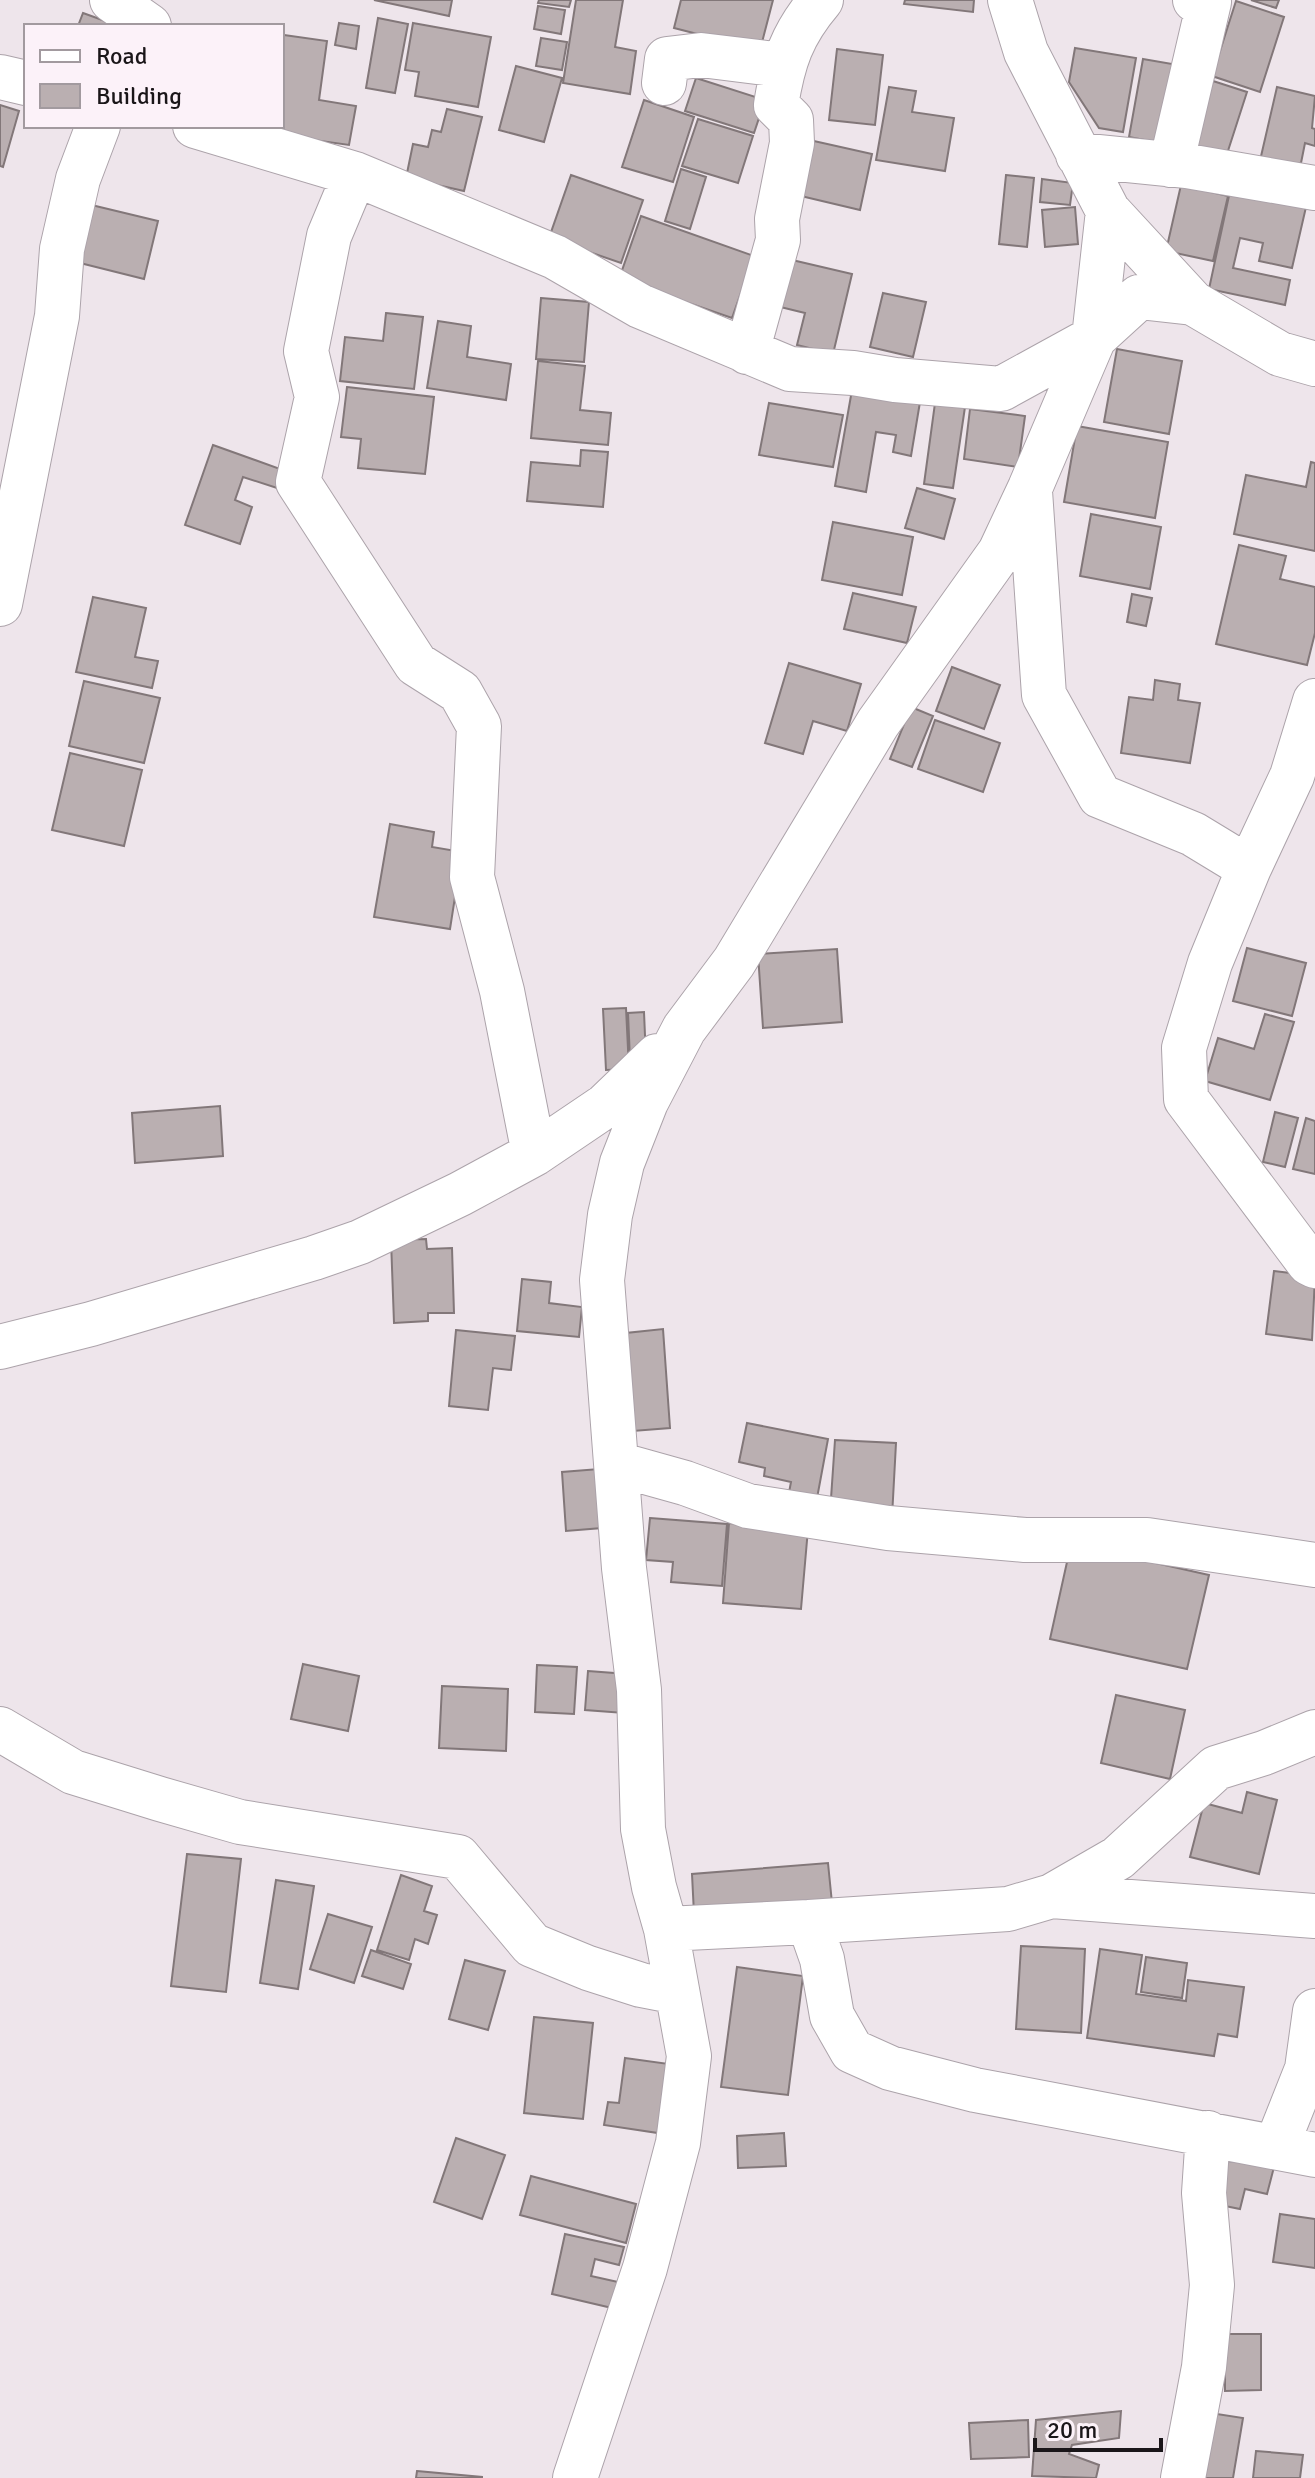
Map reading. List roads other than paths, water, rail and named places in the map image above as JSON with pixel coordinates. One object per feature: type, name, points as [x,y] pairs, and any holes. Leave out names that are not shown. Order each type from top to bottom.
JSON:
[{"type":"street","points":[[112,0],[146,24]]},
{"type":"street","points":[[747,352],[778,240],[777,219],[792,143],[791,120],[776,105],[782,65],[801,23],[821,0]]},
{"type":"street","points":[[1010,0],[1026,52],[1108,211],[1193,303],[1280,354],[1315,364]]},
{"type":"street","points":[[1171,165],[1209,2],[1195,0]]},
{"type":"street","points":[[664,83],[667,59],[701,55],[782,65]]},
{"type":"street","points":[[0,77],[24,83]]},
{"type":"street","points":[[0,604],[57,316],[62,249],[78,179],[97,128]]},
{"type":"street","points":[[202,128],[355,174],[555,257],[640,306],[790,369],[1001,389],[1094,338],[1139,297],[1193,303]]},
{"type":"street","points":[[1078,155],[1171,165],[1315,188]]},
{"type":"street","points":[[355,174],[329,236],[306,351],[317,397],[298,482],[416,664],[460,692],[479,726],[472,877],[502,991],[534,1154]]},
{"type":"street","points":[[575,2478],[645,2268],[678,2143],[689,2056],[666,1929],[643,1829],[639,1690],[624,1568],[602,1280],[610,1215],[622,1163],[646,1102],[684,1029],[741,950],[878,723],[1000,552],[1094,338],[1108,211]]},
{"type":"street","points":[[1030,488],[1044,695],[1100,796],[1193,834],[1249,868]]},
{"type":"street","points":[[1315,701],[1292,776],[1249,868],[1210,963],[1184,1048],[1186,1099],[1309,1263],[1315,1266]]},
{"type":"street","points":[[0,1347],[91,1324],[360,1242],[534,1154],[605,1106],[684,1029]]},
{"type":"street","points":[[617,1464],[685,1483],[748,1506],[888,1528],[1025,1540],[1147,1540],[1315,1565]]},
{"type":"street","points":[[0,1729],[73,1772],[240,1822],[458,1857],[532,1945],[588,1968],[641,1985],[677,1992]]},
{"type":"street","points":[[666,1929],[1008,1909],[1052,1896],[1118,1858],[1216,1768],[1315,1732]]},
{"type":"street","points":[[1052,1896],[1315,1916]]},
{"type":"street","points":[[809,1922],[822,1959],[832,2016],[852,2051],[890,2068],[975,2090],[1295,2151],[1315,2011]]},
{"type":"street","points":[[1183,2478],[1204,2367],[1212,2285],[1204,2193],[1208,2133]]}]
